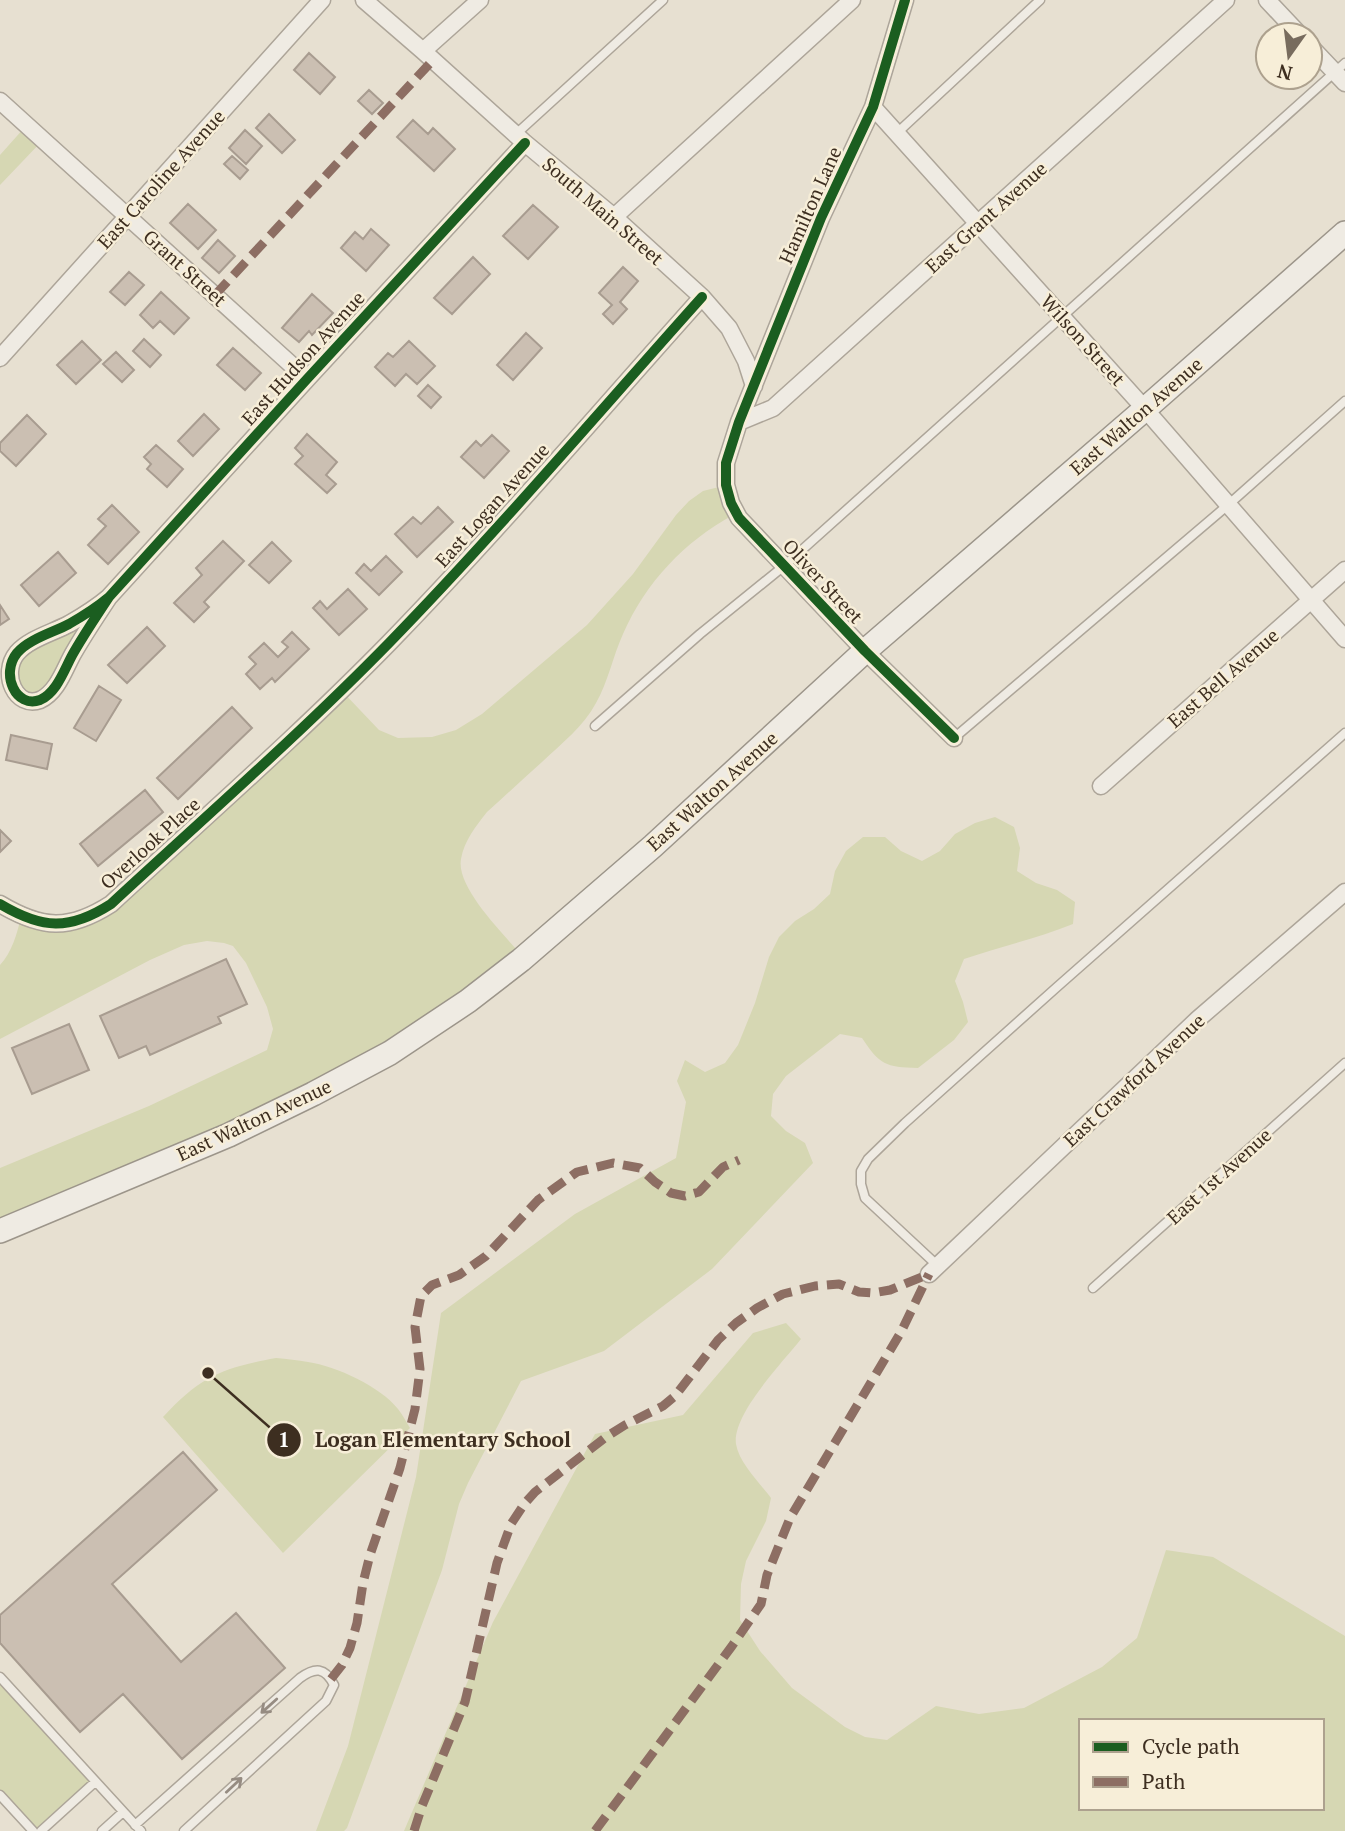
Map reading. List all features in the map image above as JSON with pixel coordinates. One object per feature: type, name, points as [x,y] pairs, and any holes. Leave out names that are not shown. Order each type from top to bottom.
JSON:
[{"type":"main road","name":"East Walton Avenue","points":[[0,1231],[276,1113],[390,1053],[479,993],[653,846],[865,651],[1145,410],[1345,233]]},
{"type":"street","name":"East Caroline Avenue","points":[[0,358],[322,0]]},
{"type":"street","name":"South Main Street","points":[[364,0],[520,139],[614,217],[702,298],[729,328],[746,361],[754,386]]},
{"type":"street","points":[[424,51],[480,0]]},
{"type":"street","points":[[614,217],[852,0]]},
{"type":"street","name":"Hamilton Lane","points":[[740,422],[821,218],[873,107],[905,0]]},
{"type":"street","name":"East Grant Avenue","points":[[740,422],[773,408],[1226,0]]},
{"type":"street","points":[[1267,0],[1287,21]]},
{"type":"street","points":[[1324,58],[1342,73]]},
{"type":"street","name":"Grant Street","points":[[0,101],[307,379]]},
{"type":"street","name":"Wilson Street","points":[[873,107],[1145,410],[1345,639]]},
{"type":"street","name":"East Hudson Avenue","points":[[109,597],[51,692],[40,700],[30,701],[21,697],[8,676],[17,652],[89,613],[109,597],[520,139]]},
{"type":"street","name":"East Logan Avenue","points":[[301,729],[388,644],[448,580],[702,298]]},
{"type":"street","name":"Oliver Street","points":[[740,422],[726,463],[726,485],[739,518],[865,651],[954,738]]},
{"type":"street","name":"East Bell Avenue","points":[[1101,786],[1345,570]]},
{"type":"street","name":"Overlook Place","points":[[0,904],[21,917],[43,922],[77,922],[93,915],[111,904],[301,729]]},
{"type":"street","name":"East Crawford Avenue","points":[[933,1270],[1198,1018],[1345,892]]},
{"type":"lane","points":[[520,139],[663,0]]},
{"type":"lane","points":[[897,133],[1040,0]]},
{"type":"lane","points":[[595,726],[700,634],[784,566],[1061,316],[1342,73]]},
{"type":"lane","points":[[954,738],[1228,505],[1345,401]]},
{"type":"lane","points":[[933,1270],[865,1198],[861,1184],[862,1171],[868,1159],[1067,978],[1345,733]]},
{"type":"lane","name":"East 1st Avenue","points":[[1093,1288],[1345,1063]]},
{"type":"lane","points":[[0,1677],[138,1828],[300,1678],[317,1670],[325,1672],[334,1685],[326,1701],[184,1831]]},
{"type":"lane","points":[[41,1831],[95,1782]]},
{"type":"lane","points":[[0,1795],[33,1831]]},
{"type":"lane","points":[[102,1830],[123,1812]]},
{"type":"green space","points":[[25,127],[42,141],[0,185],[0,155]]},
{"type":"green space","points":[[723,486],[733,515],[698,538],[668,565],[655,581],[632,615],[591,712],[572,734],[487,812],[465,846],[461,870],[465,882],[480,907],[516,949],[388,1048],[0,1231],[0,1168],[149,1106],[267,1050],[273,1029],[267,1007],[246,963],[233,946],[207,941],[184,945],[150,960],[0,1039],[0,965],[11,949],[21,917],[93,915],[341,690],[379,730],[398,738],[432,737],[456,730],[482,714],[587,625],[633,574],[689,501],[703,491]]},
{"type":"green space","points":[[89,613],[50,692],[21,697],[10,665]]},
{"type":"green space","points":[[995,817],[1014,827],[1020,848],[1017,871],[1075,902],[1073,924],[964,959],[955,981],[968,1022],[954,1040],[918,1068],[884,1063],[862,1038],[840,1034],[786,1076],[773,1094],[771,1116],[786,1131],[805,1143],[813,1163],[712,1269],[604,1351],[521,1381],[459,1504],[442,1570],[347,1828],[344,1831],[316,1831],[348,1746],[416,1477],[441,1313],[575,1214],[676,1158],[686,1102],[677,1081],[685,1060],[705,1072],[725,1063],[738,1045],[769,957],[779,937],[830,894],[835,871],[846,851],[863,837],[885,837],[901,851],[922,861],[940,851],[955,834],[975,823]]},
{"type":"green space","points":[[786,1323],[801,1339],[750,1404],[737,1432],[736,1444],[745,1465],[771,1498],[766,1521],[746,1561],[741,1584],[740,1620],[760,1651],[792,1688],[845,1727],[865,1737],[887,1740],[936,1706],[979,1714],[1024,1708],[1102,1667],[1137,1638],[1166,1550],[1213,1557],[1345,1636],[1345,1831],[404,1831],[493,1622],[595,1434],[683,1415],[753,1333]]},
{"type":"green space","points":[[276,1358],[319,1364],[357,1379],[390,1401],[410,1428],[283,1553],[163,1417],[189,1392],[214,1376],[227,1370]]},
{"type":"green space","points":[[0,1677],[95,1782],[41,1831],[34,1831],[0,1794]]},
{"type":"building","points":[[309,53],[335,77],[320,94],[294,70]]},
{"type":"building","points":[[369,90],[383,103],[372,114],[358,101]]},
{"type":"building","points":[[269,114],[295,140],[282,153],[256,128]]},
{"type":"building","points":[[413,120],[428,134],[433,128],[455,149],[434,171],[397,137]]},
{"type":"building","points":[[245,130],[262,146],[246,164],[229,148]]},
{"type":"building","points":[[232,156],[248,170],[240,179],[224,164]]},
{"type":"building","points":[[188,204],[216,230],[198,249],[170,223]]},
{"type":"building","points":[[533,205],[558,227],[528,259],[503,236]]},
{"type":"building","points":[[371,229],[389,245],[366,271],[341,248],[355,232],[363,239]]},
{"type":"building","points":[[218,240],[235,256],[219,273],[202,258]]},
{"type":"building","points":[[473,257],[490,274],[452,314],[434,298]]},
{"type":"building","points":[[623,267],[638,281],[620,302],[627,309],[613,324],[603,314],[612,305],[599,293]]},
{"type":"building","points":[[129,272],[144,285],[125,305],[110,292]]},
{"type":"building","points":[[161,292],[189,318],[174,334],[160,321],[153,328],[140,315]]},
{"type":"building","points":[[312,294],[333,313],[312,335],[309,331],[299,342],[282,328]]},
{"type":"building","points":[[526,333],[542,348],[513,380],[497,365]]},
{"type":"building","points":[[144,339],[161,355],[150,367],[133,351]]},
{"type":"building","points":[[82,341],[101,360],[76,384],[57,365]]},
{"type":"building","points":[[409,341],[435,366],[417,384],[406,374],[395,386],[375,367],[388,353],[393,357]]},
{"type":"building","points":[[233,348],[261,373],[245,390],[217,365]]},
{"type":"building","points":[[116,352],[134,370],[122,382],[103,364]]},
{"type":"building","points":[[428,385],[441,397],[431,408],[418,396]]},
{"type":"building","points":[[204,414],[219,429],[193,456],[178,441]]},
{"type":"building","points":[[27,415],[46,434],[16,466],[0,451],[0,443]]},
{"type":"building","points":[[307,434],[337,462],[326,475],[336,484],[327,493],[295,464],[303,456],[295,448]]},
{"type":"building","points":[[492,435],[509,451],[484,478],[461,457],[476,441],[481,446]]},
{"type":"building","points":[[156,445],[183,469],[167,487],[147,469],[151,464],[144,457]]},
{"type":"building","points":[[112,505],[139,532],[108,564],[88,545],[106,526],[98,519]]},
{"type":"building","points":[[438,507],[453,522],[417,557],[395,534],[413,517],[421,524]]},
{"type":"building","points":[[223,541],[244,561],[204,602],[209,607],[194,622],[174,603],[202,575],[196,568]]},
{"type":"building","points":[[272,542],[291,561],[269,583],[249,565]]},
{"type":"building","points":[[58,552],[76,573],[39,606],[21,585]]},
{"type":"building","points":[[386,556],[402,572],[379,595],[356,573],[364,564],[371,571]]},
{"type":"building","points":[[348,589],[367,609],[339,635],[313,608],[320,601],[327,609]]},
{"type":"building","points":[[0,605],[9,619],[0,625]]},
{"type":"building","points":[[147,627],[165,646],[127,683],[108,665]]},
{"type":"building","points":[[292,632],[309,649],[275,682],[272,678],[260,689],[246,674],[256,664],[249,657],[264,643],[278,657],[288,647],[282,642]]},
{"type":"building","points":[[99,686],[121,700],[96,741],[74,728]]},
{"type":"building","points":[[232,707],[252,728],[178,799],[157,778]]},
{"type":"building","points":[[11,735],[52,744],[47,769],[6,760]]},
{"type":"building","points":[[145,790],[163,812],[98,866],[80,844]]},
{"type":"building","points":[[0,830],[11,841],[0,852]]},
{"type":"building","points":[[226,959],[247,1004],[218,1017],[221,1023],[150,1055],[146,1046],[119,1058],[100,1016]]},
{"type":"building","points":[[69,1024],[89,1070],[32,1094],[12,1048]]},
{"type":"building","points":[[183,1452],[217,1490],[112,1584],[181,1662],[236,1613],[285,1668],[182,1759],[123,1694],[80,1732],[0,1643],[0,1615]]},
{"type":"marked path","points":[[215,295],[433,60]]},
{"type":"marked path","points":[[331,1679],[350,1648],[370,1555],[400,1468],[415,1409],[420,1369],[415,1327],[421,1296],[432,1285],[459,1275],[486,1256],[538,1200],[577,1172],[613,1163],[640,1168],[671,1193],[685,1196],[699,1192],[723,1167],[739,1160]]},
{"type":"marked path","points":[[414,1831],[465,1702],[497,1563],[511,1524],[535,1492],[606,1437],[663,1406],[675,1396],[718,1340],[757,1308],[783,1294],[815,1286],[839,1284],[859,1292],[873,1293],[890,1290],[929,1274]]},
{"type":"marked path","points":[[595,1831],[761,1604],[767,1575],[790,1518],[901,1332],[929,1274]]},
{"type":"cycle path","points":[[905,0],[873,107],[821,218],[739,422],[726,463],[726,485],[739,518],[865,651],[954,738]]},
{"type":"cycle path","points":[[109,597],[52,691],[40,700],[31,701],[18,695],[10,679],[12,661],[17,653],[34,640],[79,618],[109,597],[525,143]]},
{"type":"cycle path","points":[[0,904],[29,918],[56,924],[82,919],[111,904],[286,743],[389,643],[508,515],[702,297]]},
{"type":"place","name":"Logan Elementary School","points":[[208,1373]]}]
